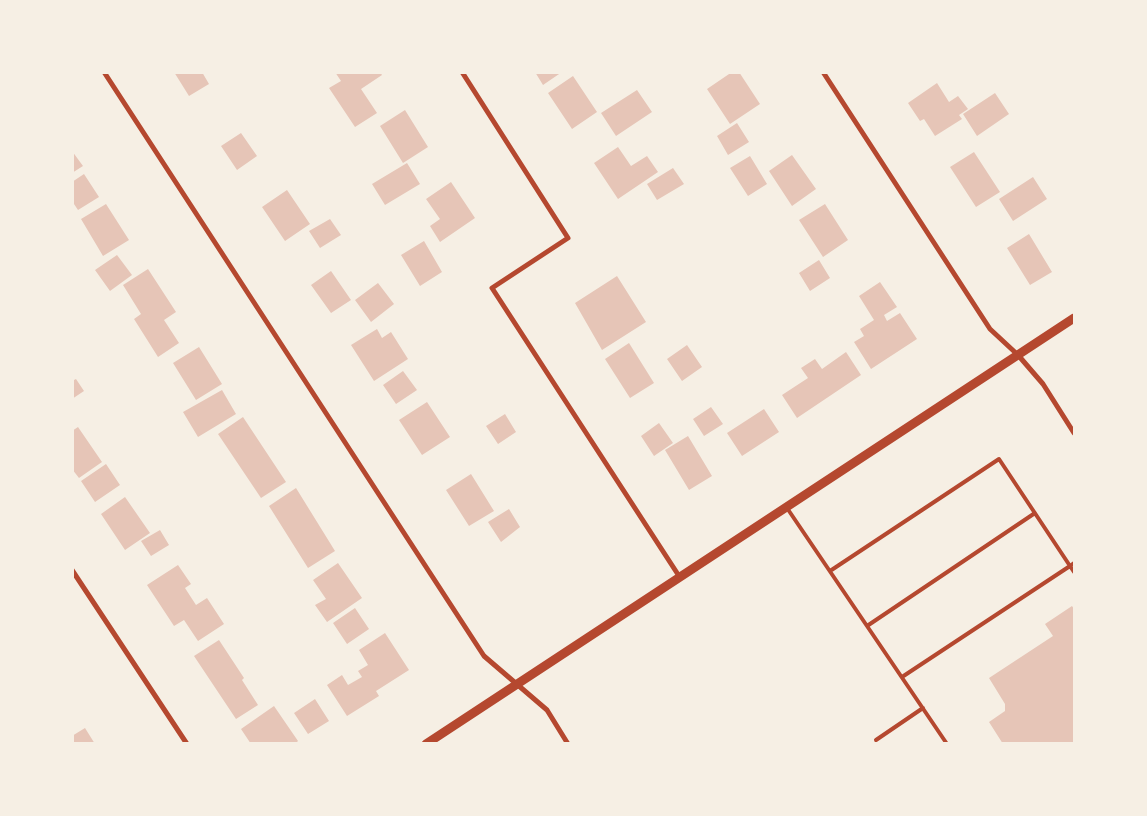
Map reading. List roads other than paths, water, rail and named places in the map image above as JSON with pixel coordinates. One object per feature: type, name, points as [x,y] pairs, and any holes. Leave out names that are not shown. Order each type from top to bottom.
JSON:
[{"type":"street","points":[[104,72],[484,656],[547,710],[568,744]]},
{"type":"street","points":[[462,72],[568,238],[492,288],[679,576]]},
{"type":"street","points":[[823,72],[990,329],[1018,354],[1043,384],[1074,433]]},
{"type":"street","points":[[426,744],[1074,318]]},
{"type":"street","points":[[72,570],[187,744]]},
{"type":"lane","points":[[830,571],[999,459],[1074,572]]},
{"type":"lane","points":[[786,506],[947,744]]},
{"type":"lane","points":[[867,626],[1035,513]]},
{"type":"lane","points":[[902,677],[1074,563]]},
{"type":"lane","points":[[876,740],[923,708]]}]
